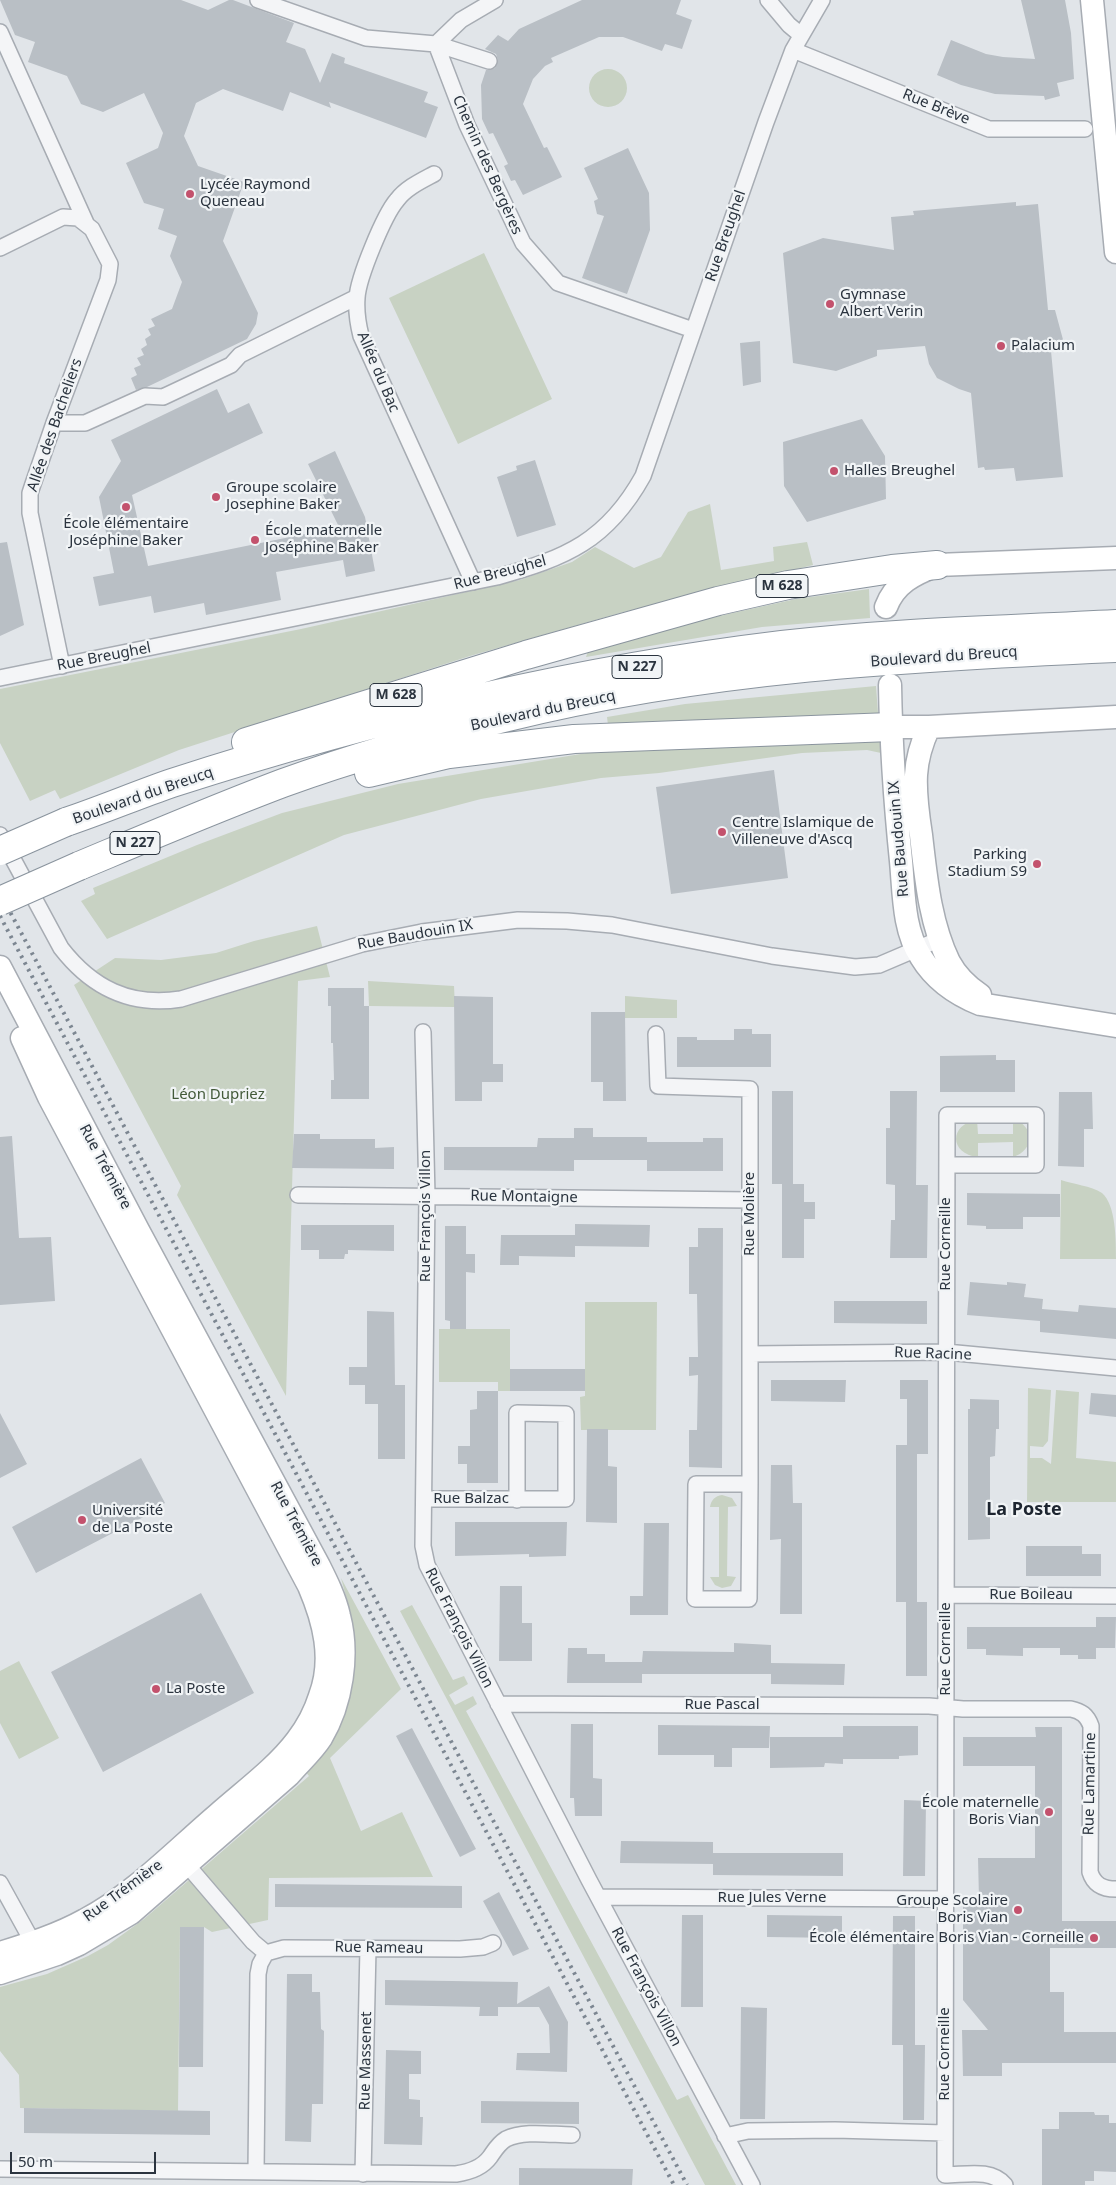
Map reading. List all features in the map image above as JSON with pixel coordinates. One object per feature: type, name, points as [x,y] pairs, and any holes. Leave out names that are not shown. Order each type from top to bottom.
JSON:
[{"type":"highway","name":"M 628","points":[[171,784],[206,758],[246,742],[630,625],[718,601],[788,585],[937,564]]},
{"type":"highway","name":"Boulevard du Breucq","points":[[0,851],[66,822],[171,784],[362,728],[475,700],[590,675],[694,658],[829,640],[1116,624]]},
{"type":"highway","name":"Boulevard du Breucq","points":[[0,901],[79,866],[283,783],[358,758],[490,721],[580,701],[717,679],[808,667],[968,654],[1116,648]]},
{"type":"highway","points":[[191,820],[401,765],[449,754],[497,747],[574,739],[891,728]]},
{"type":"main road","points":[[1092,0],[1116,252]]},
{"type":"main road","points":[[1092,558],[1106,555],[1116,550]]},
{"type":"main road","name":"M 628","points":[[937,564],[1116,558]]},
{"type":"main road","points":[[886,607],[891,595],[898,586],[937,564]]},
{"type":"main road","name":"Boulevard du Breucq","points":[[890,685],[891,728]]},
{"type":"main road","points":[[891,728],[1116,717]]},
{"type":"main road","name":"Rue Baudouin IX","points":[[929,727],[922,741],[916,776],[924,866],[940,939],[950,963],[960,977],[974,990],[997,1004],[1116,1026]]},
{"type":"main road","name":"Rue Baudouin IX","points":[[891,728],[895,803],[906,913],[910,932],[920,957],[943,984],[962,996],[980,1004],[996,1008],[1036,1012]]},
{"type":"main road","name":"Rue Trémière","points":[[0,967],[138,1230],[319,1566],[333,1596],[342,1636],[341,1680],[334,1706],[321,1737],[288,1775],[181,1858],[105,1908],[62,1932],[38,1951],[0,1973]]},
{"type":"main road","name":"Rue Trémière","points":[[0,987],[49,1097],[309,1586],[323,1625],[326,1648],[326,1673],[321,1694],[312,1717],[298,1740],[181,1858]]},
{"type":"main road","name":"Rue Trémière","points":[[0,1952],[38,1951]]},
{"type":"street","points":[[258,0],[366,38],[436,44],[490,61]]},
{"type":"street","points":[[436,44],[461,20],[495,0]]},
{"type":"street","points":[[768,0],[789,25],[801,34]]},
{"type":"street","name":"Rue Breughel","points":[[0,678],[473,582],[534,567],[568,553],[602,530],[631,498],[643,476],[766,122],[793,50],[822,0]]},
{"type":"street","name":"Allée des Bacheliers","points":[[0,32],[86,223],[92,229],[110,264],[108,280],[54,422],[30,493],[30,513],[62,666]]},
{"type":"street","name":"Chemin des Bergères","points":[[436,44],[466,124],[522,243],[558,283],[693,330]]},
{"type":"street","name":"Rue Brève","points":[[793,50],[989,129],[1085,130]]},
{"type":"street","name":"Allée du Bac","points":[[434,174],[413,186],[397,199],[386,215],[357,296],[357,318],[361,336],[473,582]]},
{"type":"street","points":[[0,248],[63,217],[78,218],[86,223]]},
{"type":"street","points":[[54,422],[85,423],[145,396],[163,397],[231,365],[240,356],[357,296]]},
{"type":"street","name":"Rue Baudouin IX","points":[[0,835],[56,940],[72,962],[84,974],[103,987],[131,998],[148,1001],[166,1002],[181,999],[362,944],[440,930],[518,920],[567,921],[612,925],[772,956],[855,968],[879,965],[940,939]]},
{"type":"street","name":"Rue François Villon","points":[[423,1032],[427,1196],[424,1546],[427,1565],[598,1897],[725,2136]]},
{"type":"street","name":"Rue Molière","points":[[656,1034],[658,1086],[750,1089],[750,1200],[750,1354],[750,1484],[750,1599],[695,1599],[696,1484],[750,1484]]},
{"type":"street","name":"Rue Corneille","points":[[947,1165],[1036,1165],[1036,1115],[946,1115],[946,2175],[987,2174],[1001,2180],[1005,2185]]},
{"type":"street","name":"Rue Montaigne","points":[[298,1195],[750,1200]]},
{"type":"street","name":"Rue Racine","points":[[750,1354],[946,1352],[1116,1368]]},
{"type":"street","name":"Rue Balzac","points":[[424,1499],[517,1500],[566,1500],[566,1414],[518,1413],[517,1500]]},
{"type":"street","name":"Rue Boileau","points":[[946,1595],[1116,1596]]},
{"type":"street","name":"Rue Pascal","points":[[498,1704],[929,1706],[946,1708]]},
{"type":"street","name":"Rue Lamartine","points":[[946,1708],[1070,1709],[1084,1714],[1091,1726],[1090,1872],[1099,1885],[1116,1889]]},
{"type":"street","points":[[181,1858],[249,1938],[266,1953],[260,1964],[258,1974],[256,2172]]},
{"type":"street","points":[[0,1883],[38,1951]]},
{"type":"street","name":"Rue Jules Verne","points":[[598,1897],[945,1899]]},
{"type":"street","name":"Rue Rameau","points":[[266,1953],[284,1948],[460,1949],[483,1947],[493,1943]]},
{"type":"street","name":"Rue Massenet","points":[[363,2174],[368,1948]]},
{"type":"street","points":[[749,2181],[725,2136],[748,2131],[835,2130],[945,2134]]},
{"type":"street","points":[[0,2169],[98,2178],[256,2172],[466,2173],[483,2165],[497,2146],[511,2137],[522,2134],[572,2134]]},
{"type":"green space","points":[[608,69],[621,75],[627,88],[621,101],[608,107],[595,101],[589,88],[595,75]]},
{"type":"green space","points":[[484,253],[552,399],[458,444],[389,298]]},
{"type":"green space","points":[[710,504],[721,570],[774,561],[773,547],[807,542],[813,565],[620,613],[470,656],[179,750],[60,799],[55,790],[30,801],[0,743],[0,689],[301,629],[520,580],[572,562],[595,547],[634,568],[661,557],[688,512]]},
{"type":"green space","points":[[869,589],[870,618],[762,627],[586,657],[588,651],[705,619],[796,599]]},
{"type":"green space","points":[[876,686],[881,753],[867,750],[802,753],[659,773],[601,778],[481,799],[344,835],[107,939],[81,901],[95,894],[93,888],[197,845],[282,813],[398,784],[611,749],[607,717],[685,704]]},
{"type":"green space","name":"Léon Dupriez","points":[[317,926],[330,977],[298,981],[286,1396],[177,1195],[181,1186],[74,985],[115,958],[161,960],[216,953],[254,941]]},
{"type":"green space","points":[[368,981],[454,986],[455,1007],[369,1006]]},
{"type":"green space","points":[[625,996],[677,1000],[677,1018],[625,1018]]},
{"type":"green space","points":[[1013,1119],[1025,1127],[1030,1138],[1025,1149],[1020,1154],[1013,1157],[1013,1142],[978,1143],[978,1157],[968,1155],[958,1145],[957,1133],[961,1127],[968,1123],[977,1120],[978,1134],[1013,1134]]},
{"type":"green space","points":[[1061,1180],[1093,1189],[1102,1193],[1107,1199],[1113,1214],[1116,1259],[1060,1259]]},
{"type":"green space","points":[[585,1302],[657,1302],[656,1430],[581,1430],[580,1397],[585,1396]]},
{"type":"green space","points":[[439,1329],[510,1329],[510,1391],[498,1391],[498,1382],[439,1382]]},
{"type":"green space","points":[[1028,1388],[1051,1390],[1048,1441],[1043,1447],[1030,1446],[1030,1458],[1042,1458],[1051,1464],[1056,1390],[1079,1392],[1076,1458],[1116,1462],[1116,1502],[1027,1502]]},
{"type":"green space","points":[[722,1495],[732,1498],[737,1506],[728,1507],[727,1576],[736,1577],[731,1586],[722,1588],[715,1585],[710,1577],[719,1577],[719,1507],[710,1507],[711,1502],[717,1496]]},
{"type":"green space","points":[[341,1578],[401,1689],[330,1758],[361,1831],[402,1812],[433,1877],[269,1878],[268,1920],[212,1932],[204,1927],[180,1927],[178,2111],[20,2108],[19,2075],[0,2051],[0,1987],[47,1974],[108,1945],[144,1919],[309,1776],[304,1770],[349,1695],[355,1652],[349,1608]]},
{"type":"green space","points":[[412,1605],[453,1680],[464,1676],[468,1684],[449,1695],[455,1705],[473,1696],[477,1704],[466,1711],[677,2100],[688,2095],[736,2185],[705,2185],[400,1611]]},
{"type":"green space","points":[[19,1661],[59,1738],[19,1759],[0,1723],[0,1671]]},
{"type":"building","name":"Lycée Raymond Queneau","points":[[0,0],[181,0],[208,10],[233,0],[294,23],[286,42],[305,49],[320,83],[332,53],[345,58],[344,63],[428,92],[424,102],[438,107],[426,138],[329,102],[331,108],[290,92],[283,111],[223,89],[196,103],[184,136],[198,166],[244,182],[223,241],[258,313],[256,324],[247,339],[147,387],[136,390],[131,378],[137,375],[134,368],[141,365],[137,358],[144,355],[141,349],[147,345],[145,339],[151,335],[148,329],[155,326],[151,319],[172,309],[182,282],[170,256],[177,236],[158,229],[164,209],[144,203],[126,163],[158,148],[163,133],[144,93],[103,112],[81,104],[67,76],[28,62],[35,42],[15,35]]},
{"type":"building","points":[[582,0],[681,0],[676,14],[692,20],[682,49],[665,44],[662,51],[623,37],[599,37],[551,58],[553,62],[545,66],[533,79],[523,104],[544,148],[547,147],[562,177],[523,195],[515,180],[511,181],[504,166],[508,164],[493,133],[489,134],[482,119],[481,85],[486,70],[495,68],[498,60],[496,54],[485,49],[498,35],[508,41],[519,29]]},
{"type":"building","points":[[1021,0],[1065,0],[1071,33],[1074,79],[1057,83],[1060,96],[1045,100],[1044,96],[995,94],[961,85],[937,75],[951,40],[986,54],[1035,59]]},
{"type":"building","points":[[628,148],[649,193],[650,230],[627,294],[582,278],[604,216],[597,214],[594,201],[598,199],[584,168]]},
{"type":"building","name":"Palacium","points":[[1016,202],[1016,206],[1038,204],[1048,310],[1055,310],[1065,347],[1051,351],[1063,477],[1016,481],[1014,468],[985,470],[984,467],[978,468],[971,393],[937,378],[929,364],[925,346],[877,350],[877,356],[836,371],[793,363],[783,253],[823,238],[894,250],[891,217],[914,215],[913,211]]},
{"type":"building","points":[[760,341],[761,382],[743,386],[740,343]]},
{"type":"building","points":[[217,389],[228,413],[249,403],[263,433],[132,495],[148,566],[339,527],[308,464],[335,451],[365,517],[375,571],[346,577],[343,560],[276,572],[281,600],[206,615],[204,603],[154,613],[151,596],[99,606],[93,577],[114,573],[99,497],[121,461],[111,440]]},
{"type":"building","name":"Halles Breughel","points":[[862,419],[885,456],[886,499],[807,522],[784,486],[783,442]]},
{"type":"building","points":[[535,460],[556,525],[517,537],[497,477],[517,470],[516,466]]},
{"type":"building","points":[[7,542],[24,625],[0,636],[0,543]]},
{"type":"building","name":"Centre Islamique de Villeneuve d'Ascq","points":[[774,770],[788,878],[671,894],[656,787]]},
{"type":"building","points":[[328,988],[364,988],[364,1006],[369,1006],[369,1099],[331,1099],[331,1080],[334,1080],[333,1043],[331,1043],[331,1006],[328,1006]]},
{"type":"building","points":[[454,996],[493,997],[493,1064],[503,1064],[503,1082],[482,1082],[482,1101],[455,1101]]},
{"type":"building","points":[[591,1012],[625,1012],[626,1101],[603,1101],[603,1082],[591,1082]]},
{"type":"building","points":[[734,1029],[752,1029],[752,1034],[771,1034],[771,1067],[677,1067],[677,1037],[697,1037],[697,1040],[734,1040]]},
{"type":"building","points":[[996,1055],[996,1060],[1015,1060],[1015,1092],[940,1092],[940,1056]]},
{"type":"building","points":[[772,1091],[793,1091],[793,1184],[772,1184]]},
{"type":"building","points":[[890,1091],[917,1091],[916,1185],[928,1185],[927,1258],[890,1258],[891,1220],[895,1220],[895,1185],[886,1184],[886,1128],[890,1128]]},
{"type":"building","points":[[1059,1092],[1092,1092],[1093,1129],[1084,1129],[1084,1167],[1058,1166]]},
{"type":"building","points":[[574,1128],[593,1128],[593,1137],[647,1137],[647,1142],[703,1142],[703,1138],[723,1138],[723,1171],[647,1171],[647,1160],[574,1160],[574,1171],[444,1170],[444,1147],[537,1147],[538,1138],[574,1138]]},
{"type":"building","points":[[294,1134],[320,1134],[320,1139],[375,1139],[375,1148],[394,1147],[394,1169],[292,1168]]},
{"type":"building","points":[[12,1136],[19,1238],[51,1237],[55,1301],[0,1305],[0,1137]]},
{"type":"building","points":[[782,1184],[804,1184],[804,1202],[815,1202],[815,1219],[804,1219],[804,1258],[782,1258]]},
{"type":"building","points":[[967,1193],[1060,1194],[1060,1217],[1023,1217],[1023,1229],[986,1229],[986,1226],[967,1225]]},
{"type":"building","points":[[575,1224],[650,1225],[649,1247],[575,1246]]},
{"type":"building","points":[[301,1225],[394,1225],[394,1251],[348,1250],[348,1254],[345,1254],[344,1259],[319,1259],[319,1250],[301,1250]]},
{"type":"building","points":[[445,1226],[466,1226],[466,1254],[475,1254],[475,1273],[466,1272],[466,1329],[450,1329],[450,1321],[445,1320]]},
{"type":"building","points":[[698,1228],[723,1228],[722,1468],[689,1467],[689,1430],[697,1430],[698,1375],[689,1376],[689,1357],[698,1357],[697,1294],[689,1294],[689,1247],[698,1247]]},
{"type":"building","points":[[501,1235],[575,1235],[575,1257],[519,1256],[519,1265],[500,1265]]},
{"type":"building","points":[[970,1282],[1007,1285],[1007,1282],[1026,1284],[1024,1297],[1043,1299],[1042,1309],[1078,1312],[1079,1305],[1116,1308],[1116,1339],[1040,1332],[1040,1321],[967,1315]]},
{"type":"building","points":[[834,1301],[927,1301],[927,1324],[834,1323]]},
{"type":"building","points":[[367,1311],[394,1312],[395,1385],[405,1385],[405,1459],[378,1459],[378,1404],[365,1404],[365,1385],[349,1385],[349,1367],[367,1367]]},
{"type":"building","points":[[510,1369],[585,1369],[585,1391],[510,1391]]},
{"type":"building","points":[[771,1380],[846,1380],[845,1402],[771,1401]]},
{"type":"building","points":[[900,1380],[928,1380],[928,1454],[917,1454],[917,1602],[927,1602],[927,1676],[906,1676],[906,1602],[896,1602],[896,1445],[907,1445],[907,1399],[900,1399]]},
{"type":"building","points":[[477,1391],[498,1391],[498,1483],[467,1483],[467,1464],[458,1464],[458,1446],[470,1446],[470,1410],[477,1409]]},
{"type":"building","points":[[1091,1393],[1116,1395],[1116,1417],[1089,1414]]},
{"type":"building","points":[[970,1399],[999,1400],[999,1429],[996,1429],[995,1456],[990,1457],[990,1539],[968,1540],[968,1409],[970,1409]]},
{"type":"building","points":[[0,1413],[27,1464],[0,1478]]},
{"type":"building","points":[[587,1429],[608,1429],[608,1466],[617,1467],[617,1523],[586,1522]]},
{"type":"building","name":"Université de La Poste","points":[[141,1458],[165,1503],[154,1509],[155,1511],[36,1573],[12,1527]]},
{"type":"building","points":[[771,1465],[792,1465],[793,1503],[802,1503],[802,1614],[780,1614],[781,1539],[770,1540]]},
{"type":"building","points":[[455,1522],[567,1522],[566,1556],[529,1557],[529,1554],[455,1556]]},
{"type":"building","points":[[644,1523],[669,1523],[668,1615],[630,1615],[630,1596],[643,1596]]},
{"type":"building","points":[[1026,1546],[1082,1546],[1082,1554],[1101,1554],[1101,1576],[1026,1576]]},
{"type":"building","points":[[500,1586],[522,1586],[522,1623],[532,1623],[532,1661],[499,1661]]},
{"type":"building","name":"La Poste","points":[[201,1593],[254,1693],[103,1772],[51,1672]]},
{"type":"building","points":[[1096,1617],[1116,1617],[1115,1648],[1096,1648],[1096,1659],[1078,1659],[1078,1655],[1060,1655],[1060,1648],[1023,1648],[1023,1656],[986,1655],[986,1649],[967,1649],[967,1627],[1096,1627]]},
{"type":"building","points":[[734,1643],[771,1645],[771,1663],[845,1664],[844,1685],[771,1684],[771,1674],[642,1674],[642,1683],[567,1683],[568,1648],[587,1648],[587,1654],[605,1654],[605,1662],[642,1662],[643,1651],[734,1652]]},
{"type":"building","points":[[571,1724],[593,1724],[593,1778],[602,1779],[602,1816],[575,1816],[574,1798],[570,1798]]},
{"type":"building","points":[[658,1725],[770,1726],[769,1748],[732,1748],[732,1767],[714,1767],[714,1755],[658,1755]]},
{"type":"building","points":[[843,1726],[918,1726],[918,1755],[899,1756],[899,1759],[843,1759],[843,1764],[825,1763],[824,1767],[770,1768],[770,1737],[843,1737]]},
{"type":"building","name":"Groupe Scolaire Boris Vian","points":[[1035,1727],[1062,1727],[1062,1921],[1116,1921],[1116,1948],[1050,1948],[1050,1992],[1064,1992],[1064,2032],[1116,2032],[1116,2063],[1002,2063],[1002,2076],[963,2076],[962,2030],[988,2030],[963,2000],[963,1898],[979,1899],[978,1858],[1035,1858],[1035,1766],[963,1766],[963,1737],[1036,1737]]},
{"type":"building","points":[[412,1728],[476,1849],[460,1857],[396,1736]]},
{"type":"building","points":[[904,1800],[926,1801],[925,1876],[903,1876]]},
{"type":"building","points":[[621,1841],[713,1842],[713,1853],[843,1853],[843,1876],[713,1875],[713,1864],[620,1863]]},
{"type":"building","points":[[275,1884],[462,1886],[462,1908],[275,1907]]},
{"type":"building","points":[[499,1892],[529,1949],[513,1956],[483,1901]]},
{"type":"building","points":[[682,1915],[703,1915],[703,2007],[681,2007]]},
{"type":"building","points":[[767,1915],[842,1916],[842,1938],[767,1937]]},
{"type":"building","points":[[893,1916],[915,1916],[915,2045],[925,2045],[924,2120],[903,2120],[903,2045],[892,2045]]},
{"type":"building","points":[[180,1927],[204,1927],[203,2067],[179,2067]]},
{"type":"building","points":[[287,1974],[312,1974],[312,1992],[320,1992],[321,2029],[324,2031],[323,2104],[312,2104],[311,2142],[285,2141]]},
{"type":"building","points":[[385,1980],[518,1982],[517,2004],[549,1986],[568,2022],[567,2072],[516,2070],[517,2053],[550,2053],[549,2025],[539,2007],[498,2007],[498,2016],[479,2016],[480,2007],[385,2005]]},
{"type":"building","points":[[741,2007],[767,2008],[765,2119],[740,2119]]},
{"type":"building","points":[[386,2050],[421,2051],[421,2074],[409,2074],[409,2099],[420,2100],[420,2117],[423,2117],[422,2145],[384,2144]]},
{"type":"building","points":[[481,2101],[579,2102],[579,2124],[481,2123]]},
{"type":"building","points":[[24,2108],[210,2111],[210,2135],[24,2133]]},
{"type":"building","points":[[1059,2112],[1094,2112],[1095,2115],[1109,2115],[1109,2123],[1116,2123],[1116,2172],[1094,2171],[1094,2181],[1085,2181],[1085,2185],[1042,2185],[1042,2129],[1059,2129]]},
{"type":"building","points":[[519,2168],[633,2169],[632,2185],[519,2185]]},
{"type":"railway","points":[[0,893],[687,2185]]},
{"type":"railway","points":[[0,916],[674,2185]]},
{"type":"place","name":"Lycée Raymond Queneau","points":[[190,194]]},
{"type":"place","name":"Gymnase Albert Verin","points":[[830,304]]},
{"type":"place","name":"Palacium","points":[[1001,346]]},
{"type":"place","name":"Halles Breughel","points":[[834,471]]},
{"type":"place","name":"Groupe scolaire Josephine Baker","points":[[216,497]]},
{"type":"place","name":"École élémentaire Joséphine Baker","points":[[126,507]]},
{"type":"place","name":"École maternelle Joséphine Baker","points":[[255,540]]},
{"type":"place","name":"Centre Islamique de Villeneuve d'Ascq","points":[[722,832]]},
{"type":"place","name":"Parking Stadium S9","points":[[1037,864]]},
{"type":"place","name":"Université de La Poste","points":[[82,1520]]},
{"type":"place","name":"La Poste","points":[[156,1689]]},
{"type":"place","name":"École maternelle Boris Vian","points":[[1049,1812]]},
{"type":"place","name":"Groupe Scolaire Boris Vian","points":[[1018,1910]]},
{"type":"place","name":"École élémentaire Boris Vian - Corneille","points":[[1094,1938]]},
{"type":"district","name":"La Poste","points":[[1024,1510]]}]
